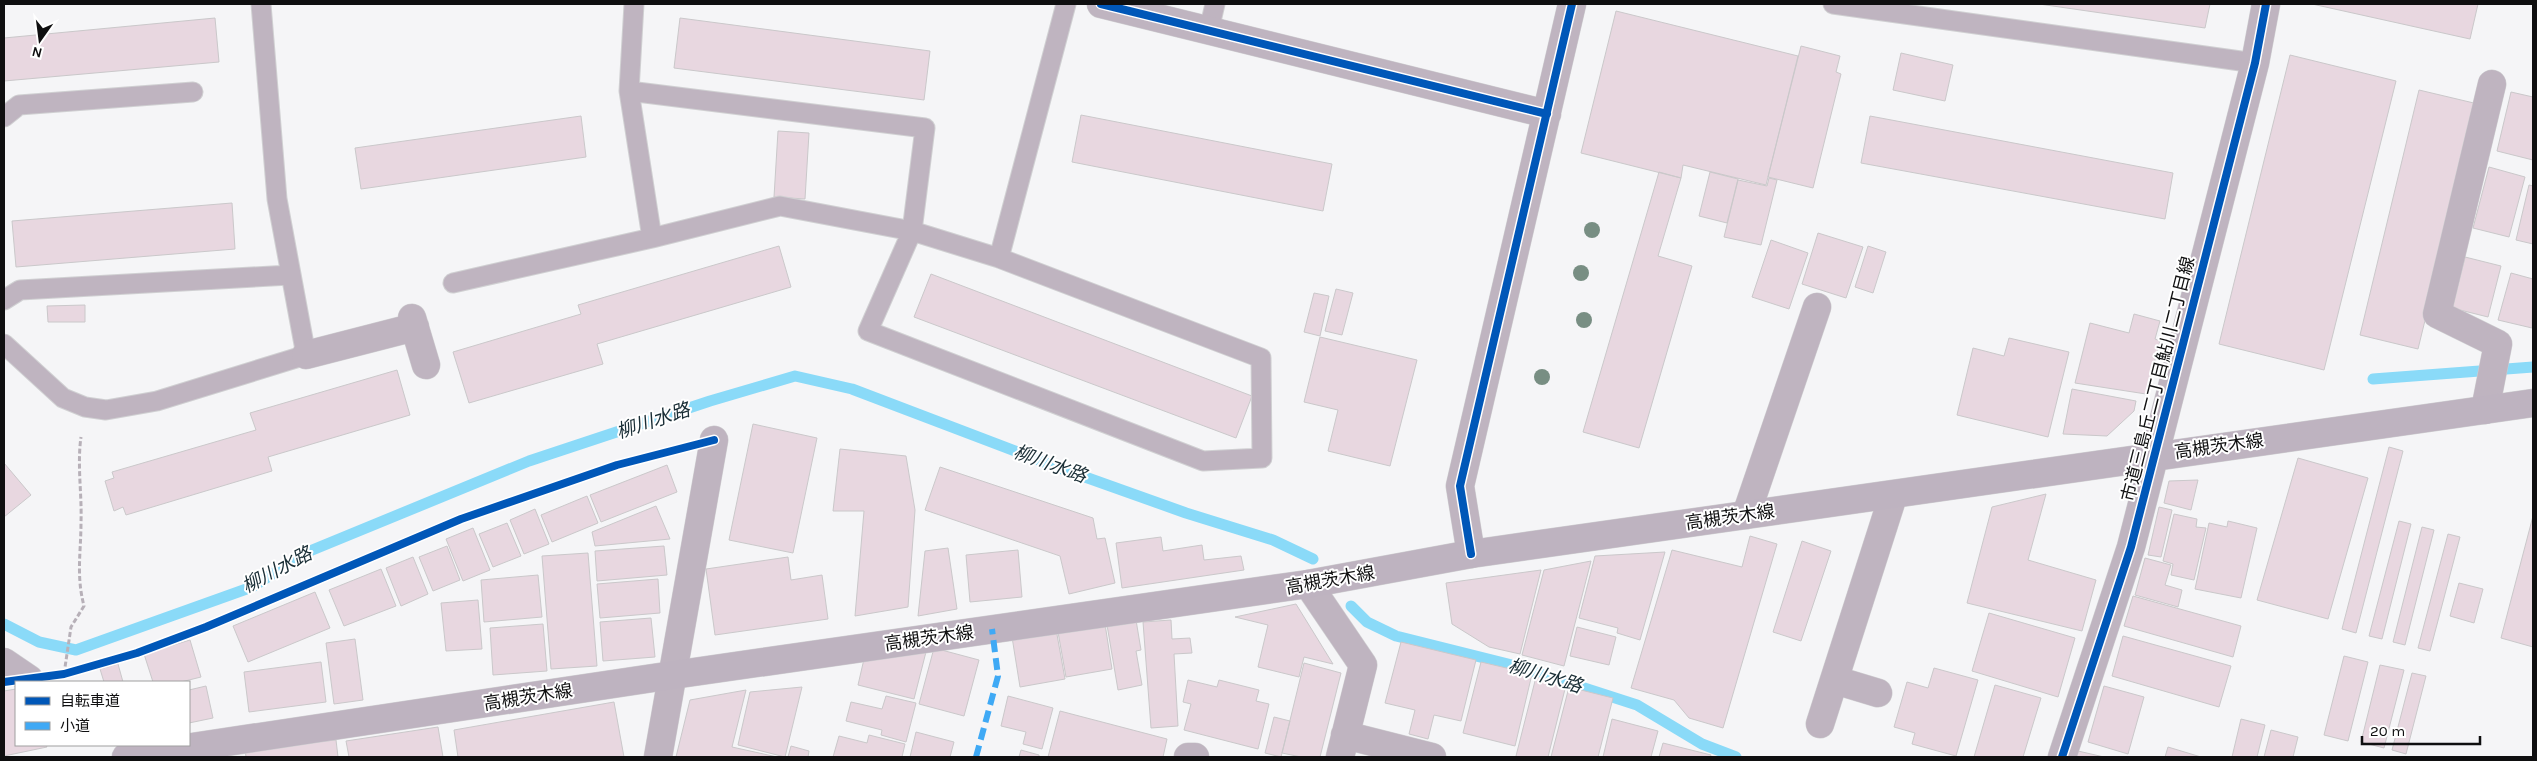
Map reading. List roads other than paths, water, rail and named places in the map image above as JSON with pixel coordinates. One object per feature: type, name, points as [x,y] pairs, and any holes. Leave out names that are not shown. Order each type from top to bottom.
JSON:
[{"type":"main road","name":"高槻茨木線","points":[[126,757],[220,751],[673,675],[1308,584],[1471,554],[1892,496],[2155,455],[2533,403]]},
{"type":"street","points":[[1101,4],[1547,114]]},
{"type":"street","points":[[1471,554],[1460,486],[1572,4]]},
{"type":"street","name":"市道三島丘二丁目鮎川二丁目線","points":[[2062,757],[2131,546],[2254,63],[2266,4]]},
{"type":"street","points":[[2485,410],[2498,344],[2437,314],[2492,84]]},
{"type":"street","points":[[1746,515],[1817,307]]},
{"type":"street","points":[[306,355],[413,323],[426,365]]},
{"type":"street","points":[[658,757],[714,440]]},
{"type":"street","points":[[1820,724],[1892,496]]},
{"type":"street","points":[[1308,584],[1363,665],[1343,746],[1432,757]]},
{"type":"street","points":[[4,662],[29,679]]},
{"type":"street","points":[[1835,680],[1878,693]]},
{"type":"street","points":[[1188,757],[1195,757]]},
{"type":"lane","points":[[4,344],[63,398],[85,407],[106,410],[157,402],[306,355],[277,199],[261,4]]},
{"type":"lane","points":[[634,4],[629,91],[652,238]]},
{"type":"lane","points":[[999,258],[1066,4]]},
{"type":"lane","points":[[1209,30],[1215,4]]},
{"type":"lane","points":[[1834,4],[1907,10],[2254,63]]},
{"type":"lane","points":[[453,283],[652,238],[780,206],[912,231],[999,258],[1261,358],[1262,458],[1203,460],[868,331],[912,231],[926,128],[629,91]]},
{"type":"lane","points":[[4,117],[19,105],[193,92]]},
{"type":"lane","points":[[4,300],[20,290],[290,275]]},
{"type":"waterway","points":[[2373,379],[2533,367]]},
{"type":"waterway","name":"柳川水路","points":[[4,624],[39,642],[76,650],[252,587],[305,553],[529,461],[710,401],[795,376],[852,389],[1057,467],[1186,513],[1273,540],[1313,559]]},
{"type":"waterway","name":"柳川水路","points":[[1351,606],[1367,622],[1396,636],[1516,666],[1637,705],[1702,744],[1736,757]]}]
